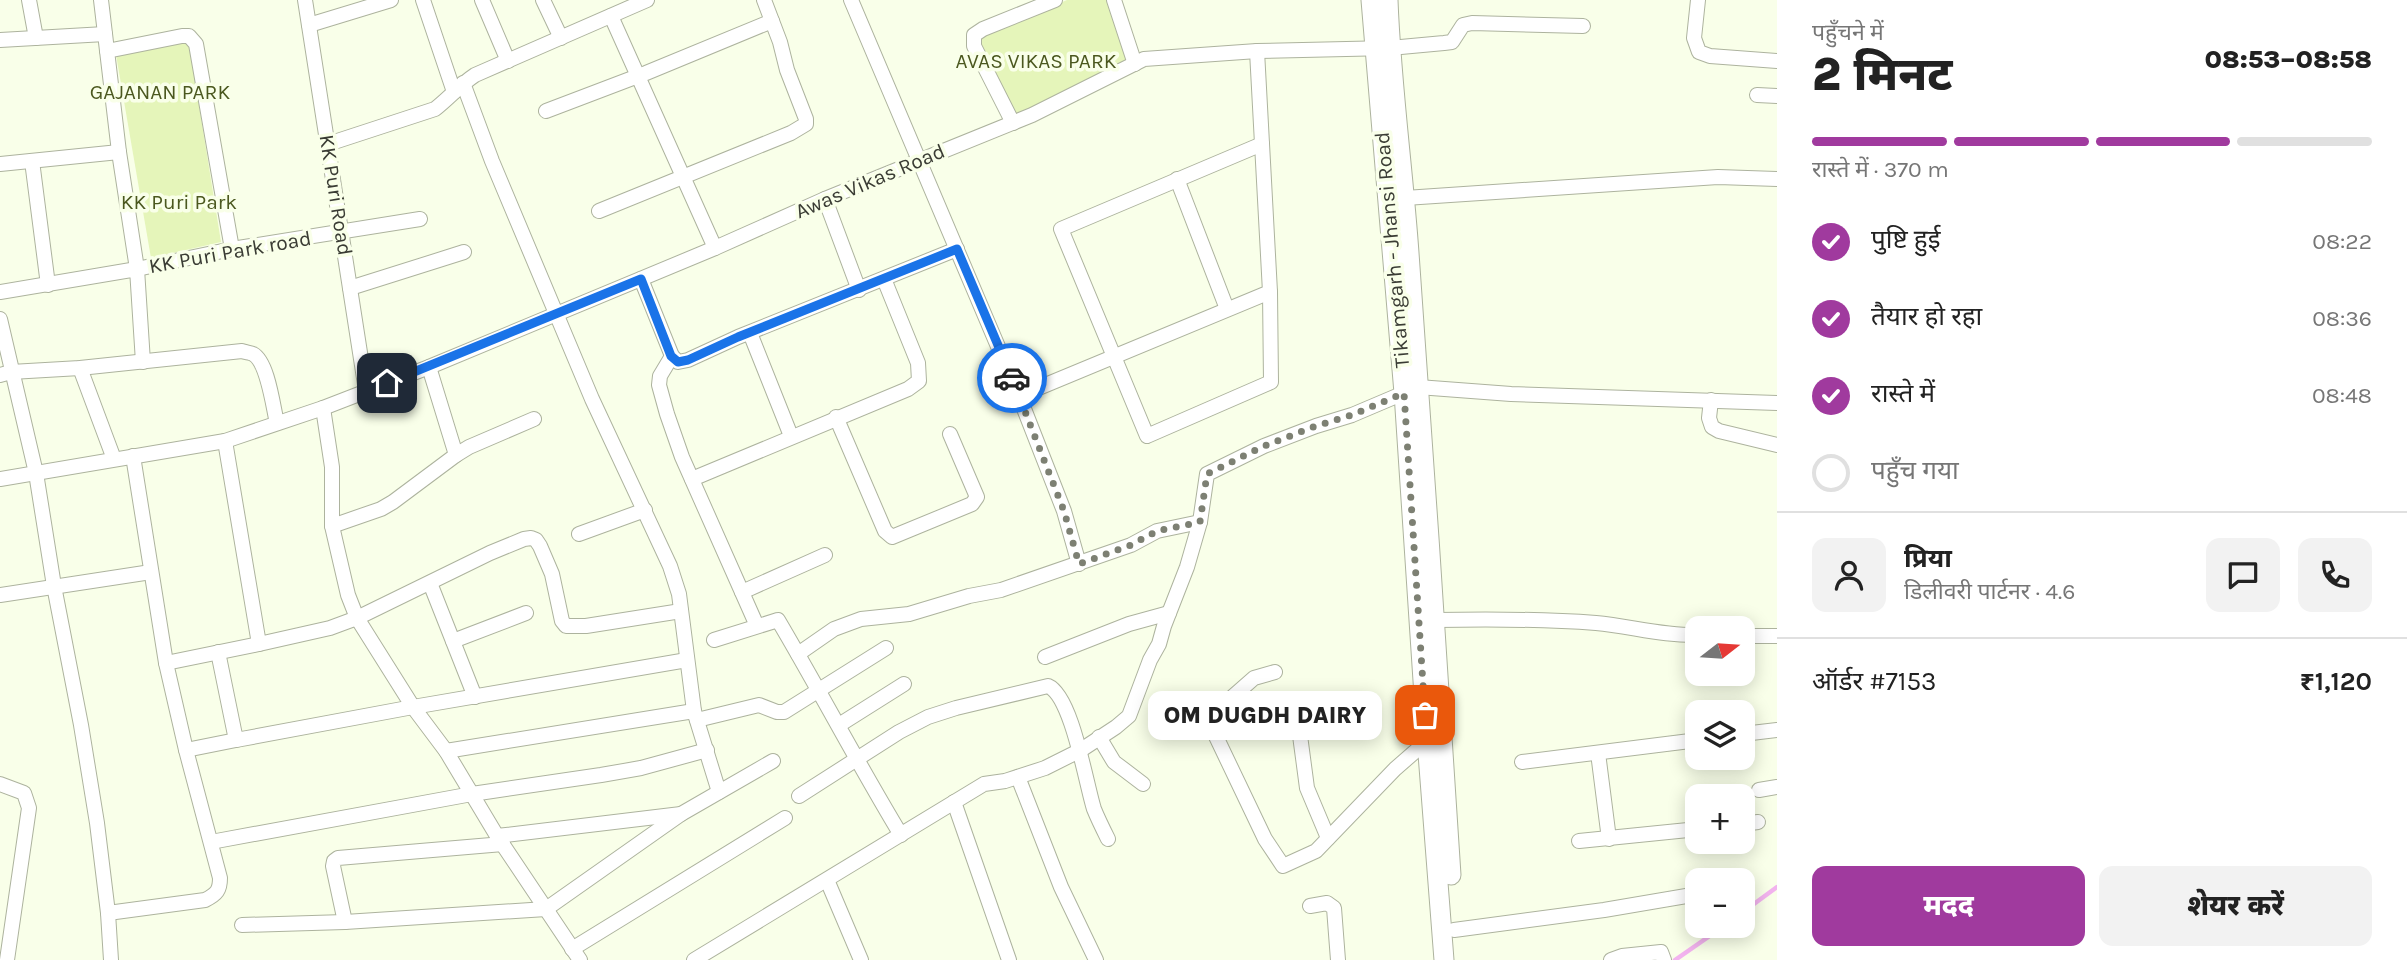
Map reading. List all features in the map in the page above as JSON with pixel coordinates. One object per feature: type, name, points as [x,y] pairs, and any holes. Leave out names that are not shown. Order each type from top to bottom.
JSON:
[{"type":"street","points":[[29,0],[36,38]]},
{"type":"street","name":"KK Puri Park road","points":[[101,0],[137,269],[232,249],[420,219]]},
{"type":"street","name":"KK Puri Road","points":[[305,0],[366,390]]},
{"type":"street","points":[[423,0],[592,399],[670,566],[681,611],[696,716],[719,792]]},
{"type":"street","points":[[482,0],[508,61]]},
{"type":"street","points":[[543,0],[561,38]]},
{"type":"street","points":[[328,144],[435,108],[475,75],[647,0]]},
{"type":"street","points":[[599,211],[791,133],[806,124],[764,0]]},
{"type":"street","points":[[852,0],[1019,397],[1064,511],[1079,564]]},
{"type":"street","points":[[1013,123],[974,46],[974,35],[1055,0]]},
{"type":"street","points":[[1114,0],[1135,64]]},
{"type":"street","name":"Tikamgarh - Jhansi Road","points":[[1371,0],[1382,48],[1411,390],[1427,741],[1437,770],[1444,960]]},
{"type":"street","points":[[1388,0],[1382,48],[1405,198],[1411,390],[1435,620],[1437,770],[1455,960]]},
{"type":"street","points":[[1698,0],[1694,38],[1699,52],[1710,56],[1777,61]]},
{"type":"street","points":[[309,24],[386,1]]},
{"type":"street","points":[[611,16],[715,248]]},
{"type":"street","points":[[547,111],[772,21]]},
{"type":"street","name":"Awas Vikas Road","points":[[0,479],[225,441],[323,408],[429,367],[918,160],[1013,123],[1144,59],[1257,51],[1382,48],[1452,41],[1463,25],[1472,23],[1583,26]]},
{"type":"street","points":[[0,40],[105,34]]},
{"type":"street","points":[[107,51],[182,36],[189,36],[196,44],[232,249]]},
{"type":"street","points":[[1257,51],[1270,292],[1270,382],[1147,436],[1060,229],[1262,144]]},
{"type":"street","points":[[1757,95],[1777,96]]},
{"type":"street","points":[[0,164],[120,152]]},
{"type":"street","points":[[32,161],[48,285]]},
{"type":"street","points":[[1405,198],[1718,177],[1777,179]]},
{"type":"street","points":[[1177,180],[1227,309]]},
{"type":"street","points":[[825,199],[859,290]]},
{"type":"street","points":[[641,279],[671,356],[678,362],[957,249]]},
{"type":"street","points":[[350,288],[464,252]]},
{"type":"street","points":[[0,292],[137,269],[143,362]]},
{"type":"street","points":[[692,478],[908,389],[919,381],[918,363],[884,279]]},
{"type":"street","points":[[1019,397],[1270,292]]},
{"type":"street","points":[[0,319],[5,373],[36,473],[54,586],[81,725],[108,912],[111,960]]},
{"type":"street","points":[[750,332],[791,436]]},
{"type":"street","points":[[5,373],[242,351],[252,353],[260,359],[277,423]]},
{"type":"street","points":[[671,356],[660,376],[659,385],[682,457],[757,626]]},
{"type":"street","points":[[429,367],[456,456]]},
{"type":"street","points":[[80,368],[114,459]]},
{"type":"street","points":[[694,960],[984,784],[1045,768],[1081,750],[1129,716],[1187,567],[1200,522],[1207,474],[1264,446],[1352,415],[1411,390],[1777,403]]},
{"type":"street","points":[[1711,401],[1709,418],[1712,428],[1777,445]]},
{"type":"street","points":[[323,408],[332,467],[332,526],[348,595],[357,618],[413,707],[446,751],[500,840],[576,955],[785,818]]},
{"type":"street","points":[[836,417],[885,531],[892,537],[972,504],[977,497],[950,434]]},
{"type":"street","points":[[332,526],[381,509],[469,447],[534,419]]},
{"type":"street","points":[[225,441],[259,643]]},
{"type":"street","points":[[108,912],[205,900],[215,895],[220,888],[220,877],[166,663],[133,456]]},
{"type":"street","points":[[579,534],[645,510]]},
{"type":"street","points":[[798,654],[834,629],[861,619],[909,614],[969,596],[1001,590],[1131,545],[1157,531],[1200,522]]},
{"type":"street","points":[[166,663],[304,635],[357,618],[491,553],[531,538],[541,546],[552,574],[562,621],[566,626],[586,626],[681,611]]},
{"type":"street","points":[[742,592],[825,555]]},
{"type":"street","points":[[0,596],[151,572]]},
{"type":"street","points":[[430,583],[475,697]]},
{"type":"street","points":[[453,640],[526,612]]},
{"type":"street","points":[[1045,657],[1129,624],[1169,613]]},
{"type":"street","points":[[1435,620],[1506,619],[1595,623],[1685,636]]},
{"type":"street","points":[[714,640],[778,620],[820,689],[856,760],[901,835]]},
{"type":"street","points":[[1755,636],[1777,636]]},
{"type":"street","points":[[446,751],[760,705],[781,713],[886,648]]},
{"type":"street","points":[[218,652],[236,740]]},
{"type":"street","points":[[186,750],[413,707],[687,660]]},
{"type":"street","points":[[1275,672],[1254,678],[1210,719],[1265,839],[1283,866],[1316,851],[1395,769],[1427,741]]},
{"type":"street","points":[[839,725],[904,684]]},
{"type":"street","points":[[800,796],[899,732],[928,717],[1048,686],[1053,688],[1060,698],[1081,750],[1096,813],[1108,839]]},
{"type":"street","points":[[1299,728],[1307,788],[1328,838]]},
{"type":"street","points":[[1755,733],[1777,730]]},
{"type":"street","points":[[1099,737],[1114,762],[1143,784]]},
{"type":"street","points":[[1522,762],[1685,742]]},
{"type":"street","points":[[211,842],[472,794],[614,773],[707,750]]},
{"type":"street","points":[[1598,752],[1609,839]]},
{"type":"street","points":[[243,925],[345,922],[546,909],[681,814],[773,761]]},
{"type":"street","points":[[1017,777],[1061,887],[1096,960]]},
{"type":"street","points":[[0,784],[24,793],[29,808],[7,960]]},
{"type":"street","points":[[1759,790],[1777,787]]},
{"type":"street","points":[[954,802],[1009,960]]},
{"type":"street","points":[[345,922],[333,866],[338,858],[500,840],[681,814]]},
{"type":"street","points":[[1579,841],[1685,830]]},
{"type":"street","points":[[827,880],[861,960]]},
{"type":"street","points":[[1454,930],[1685,896]]},
{"type":"street","points":[[1310,905],[1328,903],[1334,908],[1338,960]]},
{"type":"street","points":[[1611,960],[1622,956],[1663,956]]},
{"type":"green space","name":"AVAS VIKAS PARK","points":[[1067,0],[1110,0],[1131,61],[1017,119],[974,40]]},
{"type":"green space","name":"KK Puri Park","points":[[189,43],[221,242],[151,258],[115,49]]},
{"type":"waterway","points":[[1755,903],[1777,887]]},
{"type":"waterway","points":[[1675,960],[1707,938]]},
{"type":"way so far","points":[[1012,378],[1064,511],[1079,564],[1131,545],[1157,531],[1200,522],[1207,474],[1264,446],[1352,415],[1404,393],[1425,715]]},
{"type":"place","name":"OM DUGDH DAIRY","points":[[1425,715]]},
{"type":"route","points":[[387,383],[641,279],[671,356],[678,362],[688,360],[738,337],[957,249],[1012,378]]},
{"type":"park label","name":"GAJANAN PARK","points":[[160,92]]}]
